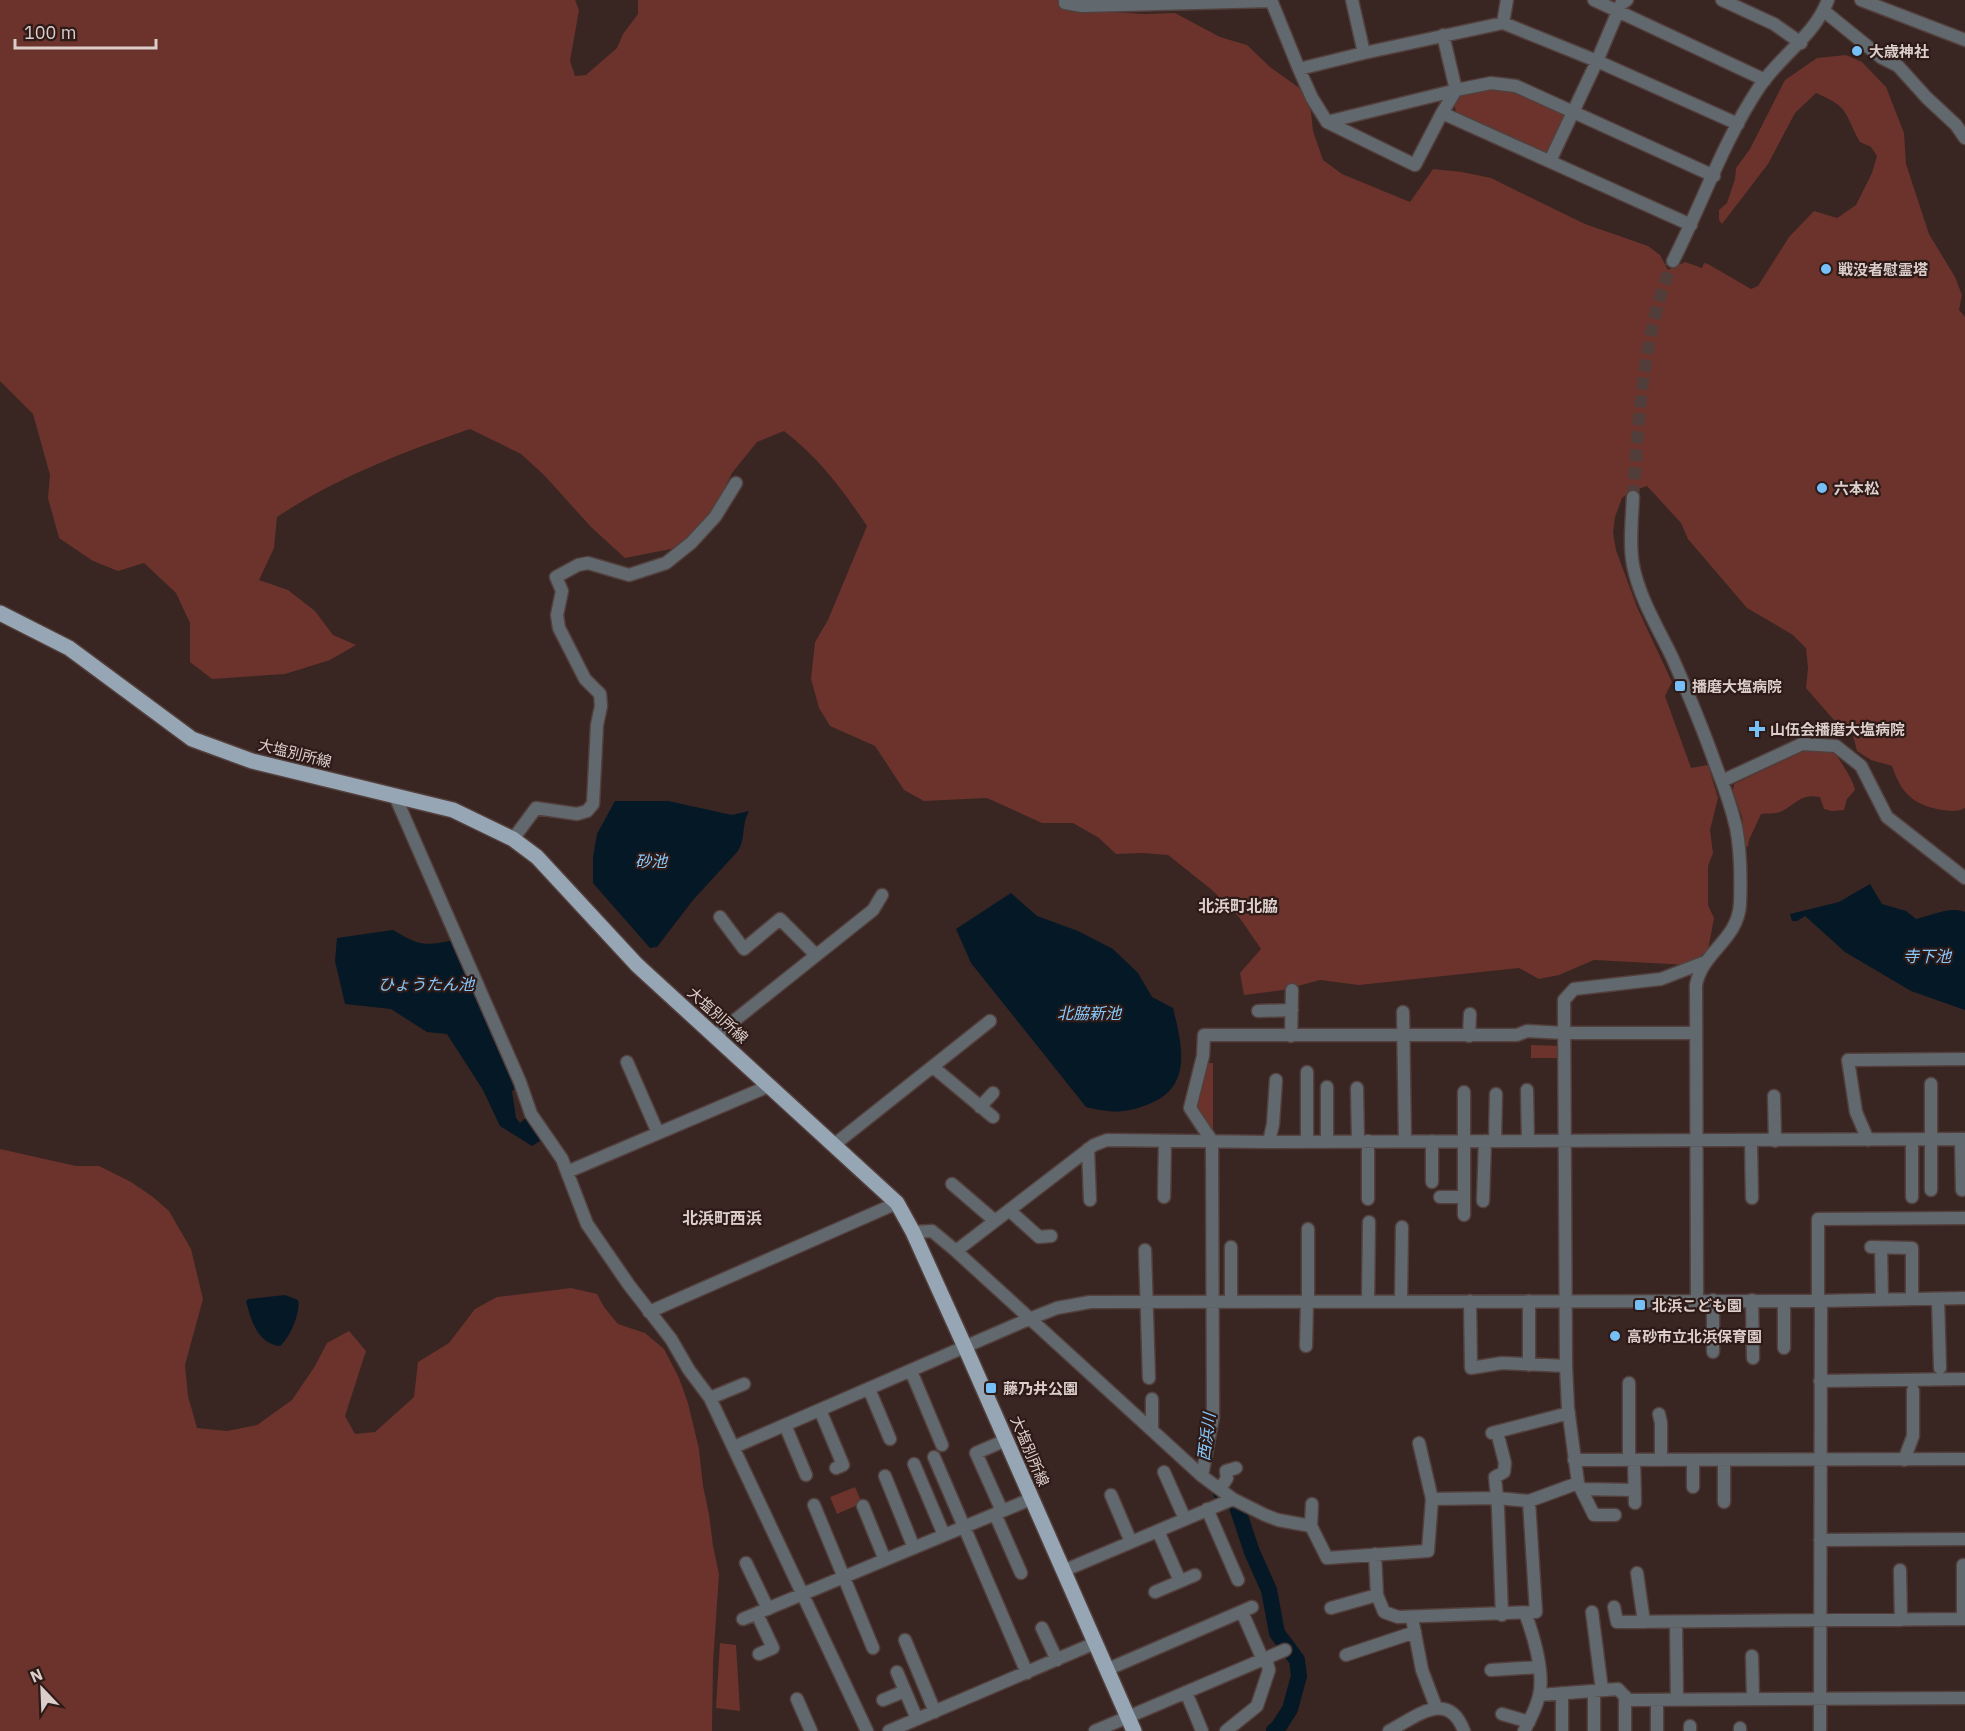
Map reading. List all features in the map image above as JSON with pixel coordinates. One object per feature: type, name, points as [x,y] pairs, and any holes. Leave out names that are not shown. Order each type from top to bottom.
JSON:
[{"type":"main road","name":"大塩別所線","points":[[0,613],[69,648],[192,739],[252,761],[453,810],[513,839],[537,857],[637,965],[897,1203],[914,1232],[1131,1724]]},
{"type":"street","points":[[1065,0],[1065,3],[1082,6],[1271,1],[1312,98],[1327,122],[1415,165],[1456,90],[1443,35]]},
{"type":"street","points":[[1354,0],[1364,53]]},
{"type":"street","points":[[1503,23],[1507,0]]},
{"type":"street","points":[[1594,0],[1765,80]]},
{"type":"street","points":[[1550,161],[1597,62],[1618,10],[1627,0]]},
{"type":"street","points":[[1722,0],[1774,24],[1801,43]]},
{"type":"street","points":[[1861,0],[1965,40]]},
{"type":"street","points":[[1673,261],[1738,124],[1765,80],[1777,64],[1801,43],[1826,6],[1882,58],[1898,66],[1956,125],[1965,138]]},
{"type":"street","points":[[1299,69],[1503,23],[1738,124]]},
{"type":"street","points":[[1327,122],[1491,83],[1516,86],[1714,177]]},
{"type":"street","points":[[1442,113],[1691,225]]},
{"type":"street","points":[[513,839],[536,808],[577,814],[586,811],[593,804],[600,694],[585,679],[560,628],[557,615],[562,591],[556,577],[588,562],[629,575],[666,563],[683,550],[709,523],[736,483]]},
{"type":"street","points":[[1633,497],[1632,563],[1638,583],[1683,682],[1722,781],[1732,812],[1739,847],[1740,907],[1733,929],[1724,943],[1705,962],[1698,973],[1695,985],[1697,1300]]},
{"type":"street","points":[[1722,781],[1803,744],[1836,746],[1860,766],[1887,818],[1965,878]]},
{"type":"street","points":[[395,796],[531,1114],[554,1145],[587,1224],[649,1312],[671,1339],[689,1370],[710,1398],[867,1731]]},
{"type":"street","points":[[715,1036],[873,910],[882,895]]},
{"type":"street","points":[[720,917],[744,949],[780,919],[816,955]]},
{"type":"street","points":[[1616,1515],[1593,1515],[1580,1486],[1574,1460],[1569,1413],[1566,1366],[1564,1000],[1574,989],[1661,979],[1705,962]]},
{"type":"street","points":[[1292,990],[1292,1036]]},
{"type":"street","points":[[1258,1011],[1292,1010]]},
{"type":"street","points":[[1403,1012],[1405,1141]]},
{"type":"street","points":[[1469,1036],[1470,1014]]},
{"type":"street","points":[[835,1144],[990,1021]]},
{"type":"street","points":[[1202,1476],[1213,1417],[1212,1141],[1190,1108],[1203,1056],[1204,1035],[1469,1036],[1517,1035],[1527,1031],[1565,1034],[1696,1033]]},
{"type":"street","points":[[1868,1140],[1856,1112],[1848,1060],[1965,1059]]},
{"type":"street","points":[[627,1062],[658,1133]]},
{"type":"street","points":[[933,1066],[977,1107],[993,1117]]},
{"type":"street","points":[[1307,1072],[1307,1141]]},
{"type":"street","points":[[1269,1142],[1273,1124],[1276,1080]]},
{"type":"street","points":[[1931,1084],[1931,1190]]},
{"type":"street","points":[[567,1172],[769,1086]]},
{"type":"street","points":[[1327,1087],[1327,1141]]},
{"type":"street","points":[[1357,1088],[1368,1199]]},
{"type":"street","points":[[1527,1090],[1528,1141]]},
{"type":"street","points":[[1464,1092],[1464,1215]]},
{"type":"street","points":[[977,1107],[993,1093]]},
{"type":"street","points":[[1483,1201],[1496,1094]]},
{"type":"street","points":[[1774,1096],[1775,1141]]},
{"type":"street","points":[[956,1251],[1088,1149],[1107,1140],[1269,1142],[1963,1139],[1962,1190]]},
{"type":"street","points":[[1912,1140],[1912,1197]]},
{"type":"street","points":[[1164,1197],[1165,1141]]},
{"type":"street","points":[[1432,1141],[1432,1182]]},
{"type":"street","points":[[1750,1141],[1752,1198]]},
{"type":"street","points":[[1088,1149],[1090,1200]]},
{"type":"street","points":[[952,1184],[995,1221]]},
{"type":"street","points":[[1440,1197],[1464,1197]]},
{"type":"street","points":[[649,1312],[897,1203]]},
{"type":"street","points":[[1009,1210],[1039,1237],[1051,1236]]},
{"type":"street","points":[[1820,1731],[1818,1219],[1965,1218]]},
{"type":"street","points":[[1368,1301],[1369,1222]]},
{"type":"street","points":[[1401,1301],[1402,1227]]},
{"type":"street","points":[[1306,1346],[1308,1229]]},
{"type":"street","points":[[914,1232],[932,1231],[956,1251],[1202,1476],[1233,1499],[1277,1520],[1311,1526]]},
{"type":"street","points":[[1231,1247],[1231,1302]]},
{"type":"street","points":[[1882,1299],[1876,1247],[1912,1248],[1912,1299]]},
{"type":"street","points":[[1145,1250],[1149,1378]]},
{"type":"street","points":[[734,1447],[1029,1319],[1057,1308],[1081,1303],[1819,1301],[1965,1298]]},
{"type":"street","points":[[1938,1299],[1940,1368]]},
{"type":"street","points":[[1713,1300],[1713,1352]]},
{"type":"street","points":[[1752,1300],[1753,1358]]},
{"type":"street","points":[[1781,1342],[1784,1300]]},
{"type":"street","points":[[1470,1301],[1471,1368],[1502,1363],[1566,1366]]},
{"type":"street","points":[[1529,1301],[1529,1365]]},
{"type":"street","points":[[911,1371],[942,1445]]},
{"type":"street","points":[[1820,1381],[1965,1379]]},
{"type":"street","points":[[1629,1383],[1635,1503]]},
{"type":"street","points":[[710,1398],[744,1384]]},
{"type":"street","points":[[869,1389],[890,1439]]},
{"type":"street","points":[[1904,1460],[1913,1436],[1916,1398]]},
{"type":"street","points":[[1152,1399],[1152,1430]]},
{"type":"street","points":[[820,1410],[843,1465],[836,1468]]},
{"type":"street","points":[[1502,1615],[1495,1477],[1505,1469],[1494,1432],[1569,1413]]},
{"type":"street","points":[[1659,1414],[1661,1423],[1660,1460]]},
{"type":"street","points":[[785,1425],[806,1475]]},
{"type":"street","points":[[1006,1440],[976,1453],[998,1513],[1019,1556],[1021,1573]]},
{"type":"street","points":[[1312,1504],[1311,1526],[1327,1558],[1428,1551],[1432,1499],[1419,1443]]},
{"type":"street","points":[[934,1457],[1027,1673]]},
{"type":"street","points":[[1574,1460],[1965,1459]]},
{"type":"street","points":[[1693,1460],[1693,1487]]},
{"type":"street","points":[[1724,1460],[1724,1502]]},
{"type":"street","points":[[914,1464],[944,1535]]},
{"type":"street","points":[[1220,1489],[1227,1478],[1226,1471],[1236,1468]]},
{"type":"street","points":[[1164,1472],[1185,1519]]},
{"type":"street","points":[[885,1476],[914,1548]]},
{"type":"street","points":[[1432,1499],[1497,1498],[1529,1501],[1580,1486],[1635,1490]]},
{"type":"street","points":[[1111,1496],[1131,1542]]},
{"type":"street","points":[[743,1619],[1031,1499]]},
{"type":"street","points":[[1063,1571],[1233,1499]]},
{"type":"street","points":[[1375,1554],[1377,1595],[1384,1612],[1398,1617],[1412,1618],[1536,1612],[1529,1501]]},
{"type":"street","points":[[814,1504],[873,1648]]},
{"type":"street","points":[[863,1506],[885,1560]]},
{"type":"street","points":[[1207,1509],[1238,1580]]},
{"type":"street","points":[[1158,1531],[1180,1581]]},
{"type":"street","points":[[1820,1540],[1965,1539]]},
{"type":"street","points":[[746,1563],[773,1648],[759,1654]]},
{"type":"street","points":[[1614,1607],[1617,1622],[1964,1619],[1963,1566]]},
{"type":"street","points":[[1900,1570],[1901,1620]]},
{"type":"street","points":[[1637,1573],[1644,1622]]},
{"type":"street","points":[[1155,1592],[1195,1575]]},
{"type":"street","points":[[1332,1608],[1377,1595]]},
{"type":"street","points":[[1106,1670],[1247,1610],[1269,1670],[1257,1706],[1226,1731]]},
{"type":"street","points":[[1592,1612],[1598,1691],[1594,1731]]},
{"type":"street","points":[[1502,1714],[1527,1726],[1540,1695],[1539,1667],[1534,1637],[1525,1613]]},
{"type":"street","points":[[1412,1618],[1422,1670],[1436,1707]]},
{"type":"street","points":[[1677,1622],[1677,1700]]},
{"type":"street","points":[[1042,1628],[1057,1660]]},
{"type":"street","points":[[1346,1655],[1415,1632]]},
{"type":"street","points":[[905,1640],[935,1712]]},
{"type":"street","points":[[889,1731],[1095,1643]]},
{"type":"street","points":[[1095,1731],[1131,1724],[1186,1692],[1285,1650]]},
{"type":"street","points":[[1752,1656],[1753,1699]]},
{"type":"street","points":[[1491,1670],[1539,1667]]},
{"type":"street","points":[[897,1672],[917,1719]]},
{"type":"street","points":[[1540,1695],[1618,1689],[1628,1700],[1965,1698]]},
{"type":"street","points":[[883,1700],[905,1691]]},
{"type":"street","points":[[1186,1692],[1202,1731]]},
{"type":"street","points":[[1562,1693],[1562,1731]]},
{"type":"street","points":[[1624,1696],[1625,1731]]},
{"type":"street","points":[[797,1699],[812,1731]]},
{"type":"street","points":[[1657,1700],[1657,1731]]},
{"type":"street","points":[[1389,1731],[1436,1707],[1446,1708],[1460,1720],[1464,1731]]},
{"type":"shaded area","points":[[0,0],[575,0],[579,10],[570,61],[575,76],[586,75],[617,48],[623,34],[638,14],[638,0],[1060,0],[1072,11],[1175,13],[1220,37],[1247,45],[1270,67],[1305,92],[1311,112],[1313,131],[1323,160],[1342,174],[1410,202],[1433,169],[1491,178],[1585,224],[1648,246],[1660,255],[1668,270],[1685,262],[1702,268],[1704,263],[1751,289],[1758,286],[1789,237],[1814,211],[1837,218],[1856,205],[1872,173],[1877,156],[1871,147],[1860,142],[1841,107],[1816,93],[1795,113],[1768,164],[1722,224],[1719,220],[1719,210],[1727,203],[1736,168],[1750,149],[1785,80],[1817,58],[1846,55],[1862,62],[1886,87],[1904,133],[1906,164],[1929,234],[1955,277],[1962,295],[1959,310],[1965,317],[1965,808],[1951,811],[1923,805],[1904,790],[1892,766],[1871,760],[1857,751],[1853,735],[1833,719],[1806,688],[1808,668],[1806,648],[1793,635],[1747,608],[1688,539],[1681,523],[1647,486],[1630,492],[1622,498],[1615,517],[1613,533],[1616,550],[1637,607],[1672,682],[1665,696],[1691,768],[1708,765],[1718,798],[1710,830],[1713,853],[1708,866],[1708,905],[1714,918],[1708,950],[1689,965],[1594,960],[1559,975],[1539,979],[1519,968],[1359,985],[1320,980],[1283,990],[1244,995],[1240,973],[1261,949],[1239,917],[1212,890],[1168,855],[1116,854],[1099,838],[1073,823],[1042,823],[987,798],[924,801],[904,790],[875,746],[830,726],[819,708],[811,679],[815,642],[828,620],[867,526],[830,475],[809,452],[784,431],[757,442],[732,473],[708,522],[676,548],[625,558],[591,527],[544,475],[521,454],[470,429],[370,467],[323,490],[277,517],[274,548],[259,580],[288,590],[315,611],[333,635],[356,645],[330,660],[285,674],[212,679],[190,662],[190,623],[176,593],[144,563],[118,571],[93,561],[59,538],[48,498],[50,475],[33,414],[0,381]]},
{"type":"shaded area","points":[[1493,87],[1512,90],[1563,112],[1561,128],[1556,141],[1549,150],[1545,153],[1456,112],[1454,104],[1461,95],[1470,90]]},
{"type":"shaded area","points":[[1810,748],[1825,749],[1836,753],[1854,785],[1855,790],[1847,799],[1844,810],[1824,809],[1820,797],[1802,798],[1780,812],[1761,814],[1748,846],[1745,847],[1742,817],[1733,791],[1734,784]]},
{"type":"shaded area","points":[[1531,1045],[1561,1046],[1562,1058],[1531,1058]]},
{"type":"shaded area","points":[[1205,1063],[1213,1063],[1213,1135],[1194,1109]]},
{"type":"shaded area","points":[[0,1149],[76,1166],[99,1166],[131,1182],[169,1211],[191,1249],[203,1299],[185,1365],[188,1396],[197,1428],[227,1431],[257,1425],[292,1400],[315,1366],[327,1343],[349,1331],[366,1351],[345,1416],[355,1434],[375,1432],[414,1397],[418,1362],[449,1343],[475,1309],[497,1297],[571,1288],[597,1294],[618,1324],[645,1333],[664,1349],[679,1378],[688,1403],[699,1449],[703,1486],[719,1574],[713,1663],[712,1731],[0,1731]]},
{"type":"shaded area","points":[[855,1487],[862,1503],[837,1514],[830,1497]]},
{"type":"shaded area","points":[[720,1643],[736,1645],[740,1711],[716,1708]]},
{"type":"water","name":"砂池","points":[[615,801],[668,801],[732,815],[749,811],[738,851],[693,900],[657,947],[650,948],[593,883],[593,857],[597,834]]},
{"type":"water","name":"寺下池","points":[[1870,884],[1882,904],[1906,911],[1916,919],[1953,910],[1965,912],[1965,1010],[1911,991],[1845,952],[1805,916],[1792,921],[1790,914],[1839,902]]},
{"type":"water","name":"北脇新池","points":[[1011,893],[1037,916],[1078,931],[1113,949],[1138,973],[1152,997],[1173,1008],[1181,1050],[1181,1064],[1173,1087],[1163,1097],[1125,1111],[1086,1107],[971,963],[956,929]]},
{"type":"water","name":"ひょうたん池","points":[[393,930],[415,942],[435,944],[453,940],[517,1088],[512,1091],[516,1118],[520,1123],[527,1117],[543,1139],[532,1146],[500,1126],[483,1090],[447,1034],[427,1032],[391,1009],[345,1004],[335,961],[337,938]]},
{"type":"water","points":[[285,1295],[298,1300],[298,1311],[294,1324],[280,1346],[266,1341],[261,1336],[253,1324],[246,1301]]},
{"type":"waterway","name":"西浜川","points":[[1221,1493],[1236,1504],[1252,1552],[1269,1590],[1277,1633],[1297,1660],[1299,1676],[1290,1709],[1274,1731]]},
{"type":"tunnel","points":[[1633,497],[1640,407],[1648,347],[1673,261]]},
{"type":"place","name":"大歳神社","points":[[1857,51]]},
{"type":"place","name":"戦没者慰霊塔","points":[[1826,269]]},
{"type":"place","name":"六本松","points":[[1822,488]]},
{"type":"place","name":"播磨大塩病院","points":[[1680,686]]},
{"type":"place","name":"山伍会播磨大塩病院","points":[[1757,729]]},
{"type":"place","name":"北浜こども園","points":[[1640,1305]]},
{"type":"place","name":"高砂市立北浜保育園","points":[[1615,1336]]},
{"type":"place","name":"藤乃井公園","points":[[991,1388]]},
{"type":"district","name":"北浜町北脇","points":[[1238,906]]},
{"type":"district","name":"北浜町西浜","points":[[722,1218]]}]
